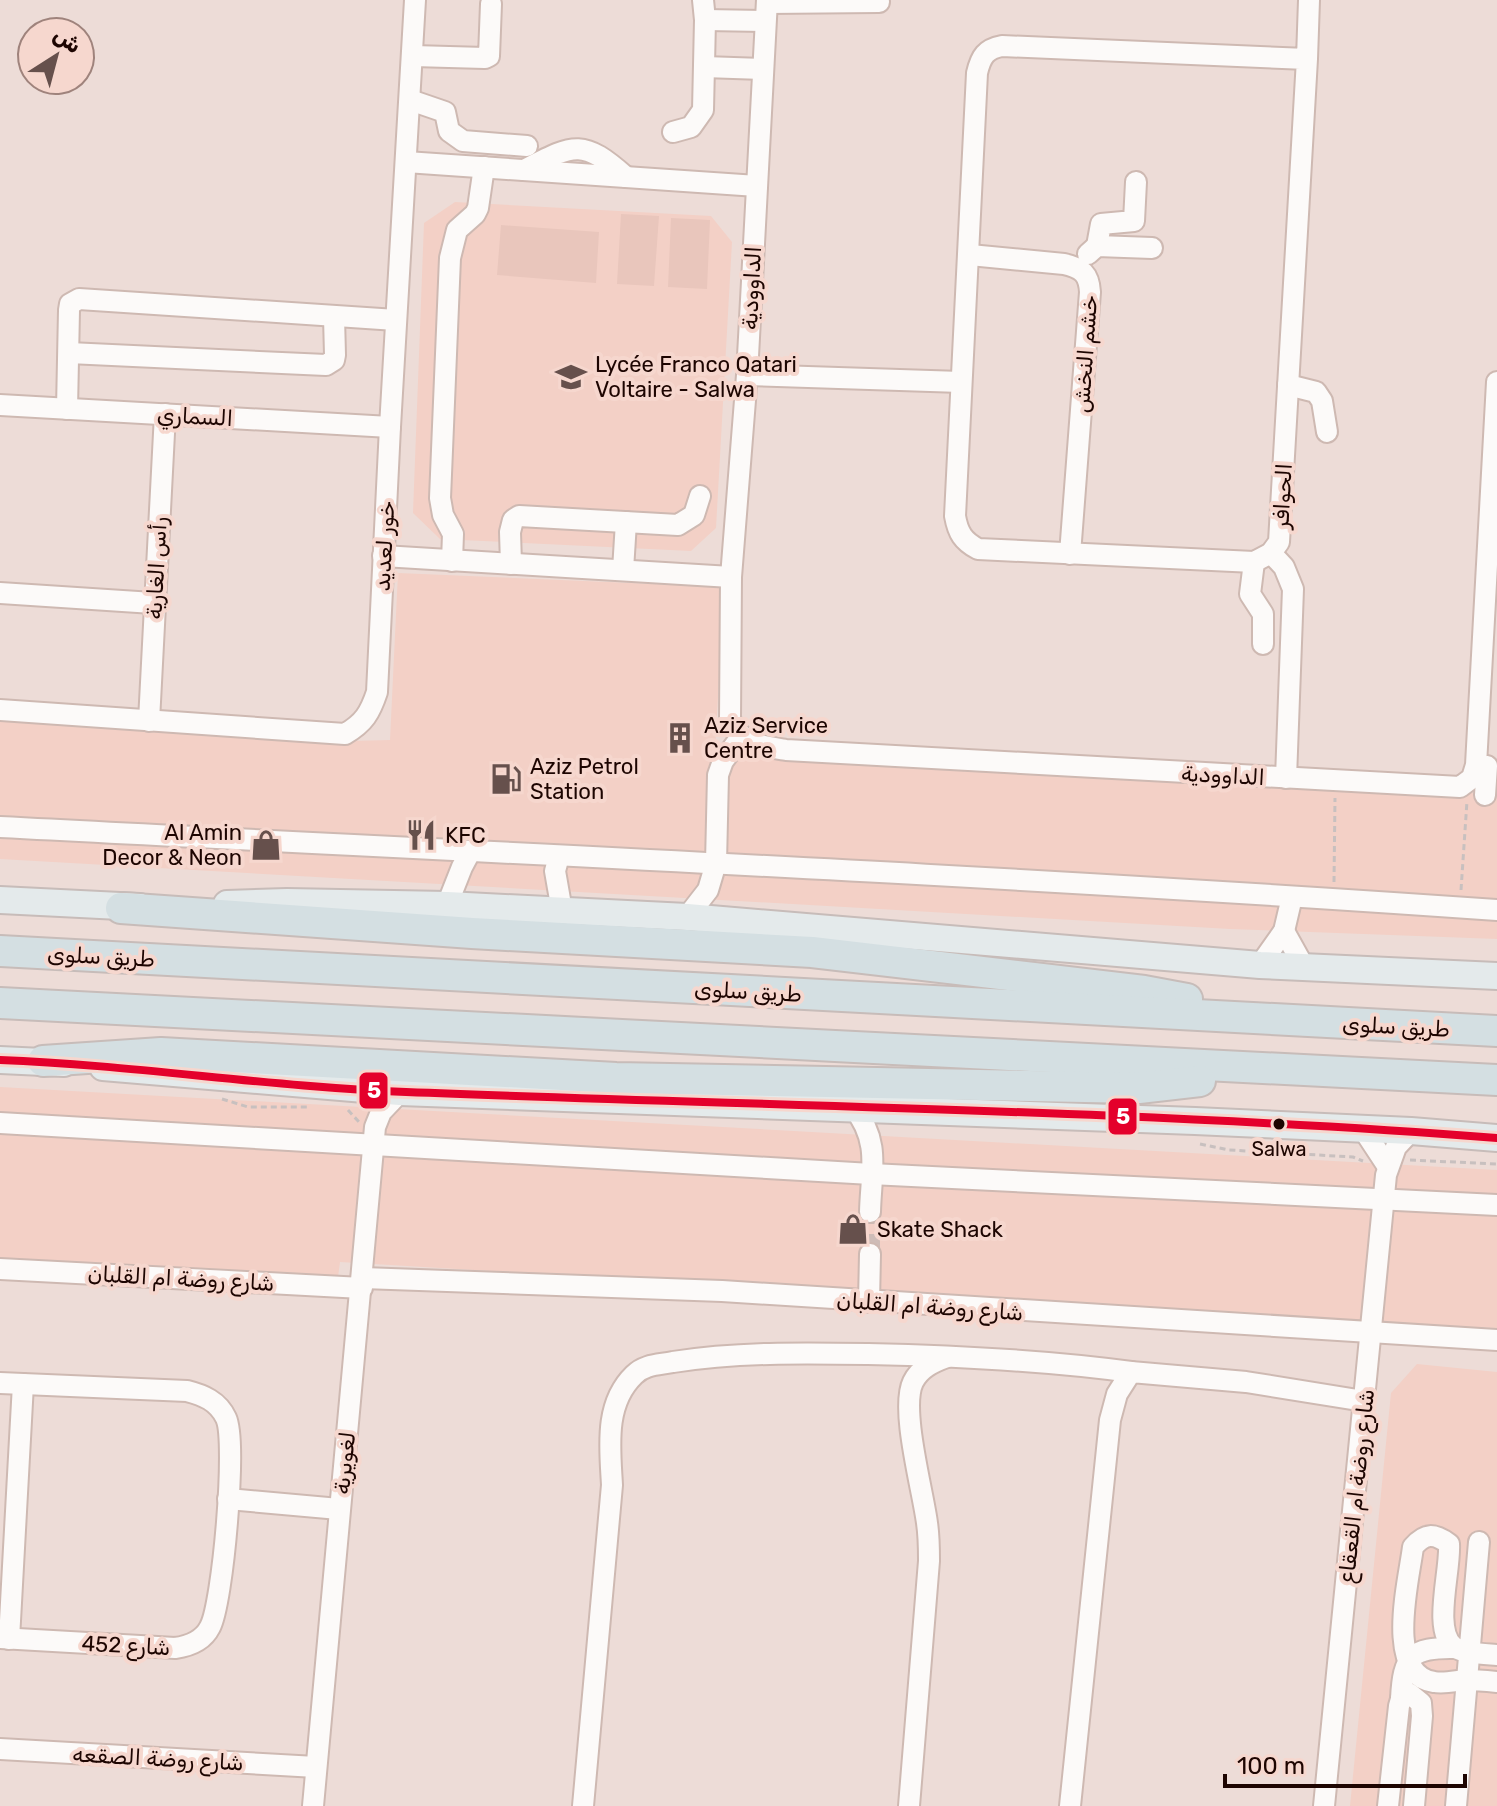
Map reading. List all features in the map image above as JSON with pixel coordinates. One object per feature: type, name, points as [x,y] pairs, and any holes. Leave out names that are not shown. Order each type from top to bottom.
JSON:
[{"type":"highway","points":[[121,908],[472,933],[812,952],[1144,991],[1298,1021]]},
{"type":"highway","name":"طريق سلوى","points":[[0,951],[1497,1031]]},
{"type":"highway","points":[[0,1003],[1497,1080]]},
{"type":"highway","points":[[43,1061],[161,1053],[616,1078],[1139,1088],[1290,1071]]},
{"type":"main road","points":[[0,900],[121,908],[287,902],[447,905],[687,917],[1260,965],[1497,976]]},
{"type":"main road","points":[[0,1060],[43,1061],[400,1092],[853,1107],[1411,1131],[1497,1138]]},
{"type":"main road","points":[[1439,1133],[1497,1123]]},
{"type":"street","name":"خور لعديد","points":[[0,710],[345,734],[361,725],[371,712],[377,692],[415,0]]},
{"type":"street","name":"الحوافر","points":[[1263,644],[1263,614],[1250,594],[1263,558],[1279,542],[1309,0]]},
{"type":"street","points":[[673,132],[691,127],[703,110],[704,10],[879,2]]},
{"type":"street","points":[[413,56],[489,56],[491,4]]},
{"type":"street","name":"الداوودية","points":[[767,8],[747,375],[731,577],[730,719],[741,737],[756,745],[786,750],[1460,787],[1482,770]]},
{"type":"street","points":[[1286,778],[1293,589],[1284,567],[1263,558],[978,549],[966,543],[958,531],[955,516],[980,59],[989,48],[1002,46],[1307,59]]},
{"type":"street","points":[[704,67],[763,69]]},
{"type":"street","points":[[410,100],[445,112],[449,131],[463,141],[527,146]]},
{"type":"street","points":[[406,162],[757,186]]},
{"type":"street","points":[[452,561],[453,534],[443,515],[440,498],[450,258],[457,230],[478,208],[484,167]]},
{"type":"street","points":[[1097,246],[1101,224],[1134,221],[1136,182]]},
{"type":"street","points":[[1079,267],[1097,246],[1152,248]]},
{"type":"street","name":"خشم النخش","points":[[970,255],[1079,267],[1089,278],[1070,554]]},
{"type":"street","points":[[67,409],[69,310],[70,304],[79,299],[396,320]]},
{"type":"street","points":[[69,353],[326,365],[334,360],[335,355],[334,317]]},
{"type":"street","points":[[747,375],[961,382]]},
{"type":"street","points":[[1485,795],[1482,770],[1497,382]]},
{"type":"street","points":[[1288,385],[1316,392],[1322,401],[1327,432]]},
{"type":"street","name":"السماري","points":[[0,405],[390,427]]},
{"type":"street","name":"رأس الغارية","points":[[149,721],[165,414]]},
{"type":"street","points":[[511,564],[510,532],[513,520],[519,516],[678,525],[694,515],[700,496]]},
{"type":"street","points":[[623,570],[626,522]]},
{"type":"street","points":[[383,556],[731,577]]},
{"type":"street","points":[[0,593],[153,603]]},
{"type":"street","points":[[687,917],[708,890],[716,863],[718,775],[723,761],[741,737]]},
{"type":"street","points":[[0,827],[716,863],[1497,910]]},
{"type":"street","points":[[447,905],[470,852]]},
{"type":"street","points":[[559,856],[555,871],[562,911]]},
{"type":"street","points":[[708,890],[728,920]]},
{"type":"street","points":[[1260,965],[1284,931],[1292,897]]},
{"type":"street","points":[[1284,931],[1304,967]]},
{"type":"street","points":[[349,1088],[377,1120],[400,1092]]},
{"type":"street","points":[[853,1107],[873,1144],[870,1212]]},
{"type":"street","points":[[873,1144],[900,1109]]},
{"type":"street","name":"لغويرية","points":[[313,1806],[377,1120]]},
{"type":"street","points":[[0,1123],[871,1174],[1497,1205]]},
{"type":"street","points":[[1363,1129],[1388,1167]]},
{"type":"street","name":"شارع روضة ام القعقاع","points":[[1324,1806],[1383,1199],[1388,1167],[1396,1147],[1411,1131]]},
{"type":"street","points":[[869,1302],[870,1254]]},
{"type":"street","name":"شارع روضة ام القلبان","points":[[0,1269],[363,1283],[722,1291],[1497,1340]]},
{"type":"street","points":[[583,1806],[612,1485],[609,1436],[621,1391],[646,1366],[719,1355],[770,1352],[951,1356],[1075,1364],[1246,1382],[1364,1401]]},
{"type":"street","points":[[909,1806],[929,1561],[928,1525],[908,1408],[912,1384],[920,1373],[931,1363],[951,1356]]},
{"type":"street","points":[[1070,1806],[1110,1420],[1117,1394],[1131,1372]]},
{"type":"street","name":"شارع 452","points":[[0,1383],[187,1391],[203,1395],[218,1405],[231,1436],[217,1607],[211,1626],[202,1638],[190,1646],[175,1648],[5,1638]]},
{"type":"street","points":[[5,1638],[23,1384]]},
{"type":"street","points":[[228,1499],[339,1509]]},
{"type":"street","points":[[1463,1650],[1445,1637],[1443,1623],[1449,1544],[1440,1537],[1421,1537],[1413,1547],[1402,1639],[1408,1661],[1425,1680],[1437,1683],[1468,1680],[1497,1682]]},
{"type":"street","points":[[1456,1806],[1468,1680],[1463,1650],[1479,1542]]},
{"type":"street","points":[[1388,1806],[1402,1676],[1408,1661],[1423,1651],[1463,1650],[1497,1655]]},
{"type":"street","points":[[1401,1699],[1410,1694],[1421,1703],[1414,1806]]},
{"type":"street","name":"شارع روضة الصقعه","points":[[0,1749],[316,1767]]},
{"type":"path","points":[[1460,908],[1482,770]]},
{"type":"path","points":[[1334,898],[1335,781]]},
{"type":"shaded area","name":"Lycée Franco Qatari Voltaire - Salwa","points":[[455,202],[711,216],[732,242],[716,528],[691,551],[440,539],[413,513],[424,223]]},
{"type":"shaded area","points":[[621,214],[659,216],[654,286],[617,284]]},
{"type":"shaded area","points":[[671,218],[710,220],[707,289],[668,287]]},
{"type":"shaded area","points":[[501,225],[599,232],[596,283],[497,275]]},
{"type":"shaded area","points":[[398,573],[724,587],[715,752],[1497,794],[1497,939],[1230,929],[0,859],[0,719],[350,741],[390,740]]},
{"type":"shaded area","points":[[0,1087],[1497,1170],[1497,1328],[1396,1325],[340,1262],[338,1277],[0,1260]]},
{"type":"shaded area","points":[[1417,1364],[1497,1372],[1497,1806],[1350,1806],[1391,1393]]},
{"type":"tunnel","points":[[870,1212],[870,1254]]},
{"type":"transit line","name":"5","points":[[0,1060],[355,1089],[1088,1115],[1497,1138]]},
{"type":"place","name":"Lycée Franco Qatari Voltaire - Salwa","points":[[571,377]]},
{"type":"place","name":"Aziz Service Centre","points":[[680,738]]},
{"type":"place","name":"Aziz Petrol Station","points":[[506,779]]},
{"type":"place","name":"KFC","points":[[421,835]]},
{"type":"place","name":"Al Amin Decor & Neon","points":[[266,845]]},
{"type":"place","name":"Salwa","points":[[1279,1124]]},
{"type":"place","name":"Skate Shack","points":[[853,1229]]}]
